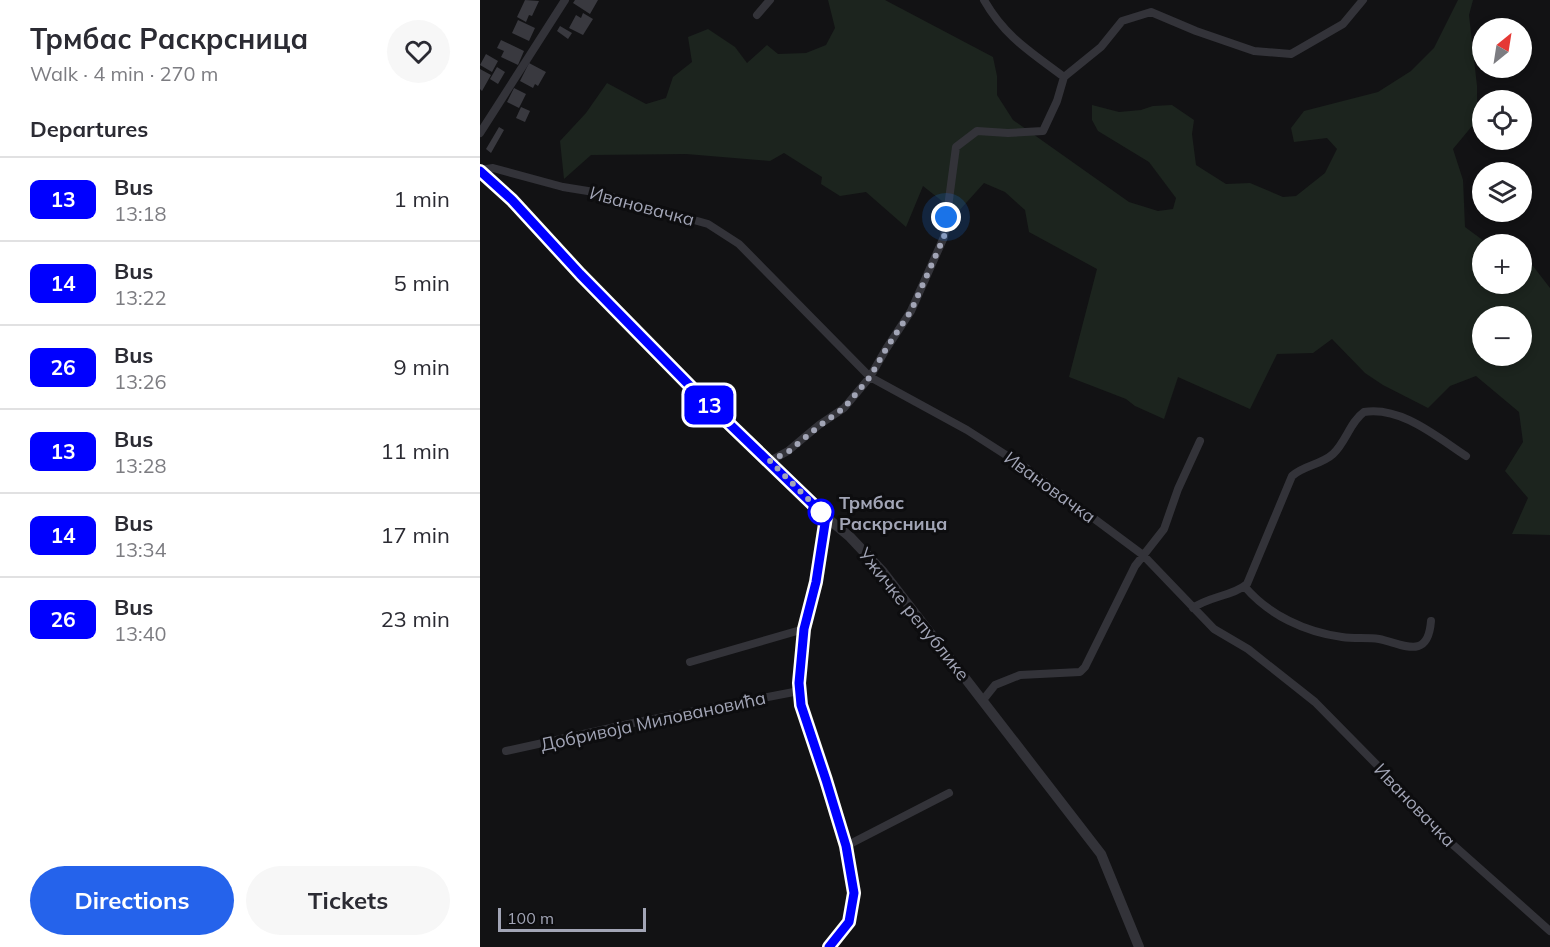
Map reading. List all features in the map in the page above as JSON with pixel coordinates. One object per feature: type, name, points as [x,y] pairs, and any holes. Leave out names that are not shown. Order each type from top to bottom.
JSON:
[{"type":"street","points":[[480,133],[565,0]]},
{"type":"street","points":[[757,15],[770,0]]},
{"type":"street","points":[[984,0],[1007,34],[1064,77]]},
{"type":"street","points":[[770,461],[788,452],[844,408],[870,377],[911,311],[944,237],[956,147],[976,131],[1008,133],[1043,131],[1057,101],[1064,77],[1101,47],[1122,21],[1151,12],[1196,31],[1254,51],[1291,54],[1343,24],[1364,0]]},
{"type":"street","name":"Ивановачка","points":[[480,170],[493,168],[542,182],[594,192],[708,224],[739,244],[870,377],[967,430],[1026,468],[1143,555],[1214,629],[1248,649],[1315,702],[1442,835],[1550,931]]},
{"type":"street","name":"Ужичке републике","points":[[480,170],[512,200],[580,274],[691,387],[875,563],[1101,854],[1139,947]]},
{"type":"street","points":[[1193,608],[1210,598],[1245,587],[1250,580],[1292,476],[1301,469],[1322,462],[1333,454],[1354,422],[1364,412],[1386,412],[1400,417],[1466,456]]},
{"type":"street","points":[[983,700],[995,685],[1020,675],[1080,672],[1085,667],[1135,566],[1164,530],[1178,489],[1200,441]]},
{"type":"street","points":[[826,517],[816,582],[804,629],[799,692],[801,705],[846,846],[854,893],[849,922],[829,947]]},
{"type":"street","points":[[1245,587],[1273,612],[1290,622],[1343,637],[1380,639],[1408,648],[1418,646],[1430,634],[1431,621]]},
{"type":"street","points":[[690,662],[804,629]]},
{"type":"street","name":"Добривоја Миловановића","points":[[506,752],[638,722],[799,692]]},
{"type":"street","points":[[846,846],[949,793]]},
{"type":"shaded area","points":[[828,0],[885,0],[993,57],[997,76],[997,95],[1013,120],[1129,202],[1158,211],[1173,209],[1176,198],[1149,162],[1098,131],[1092,120],[1092,105],[1119,112],[1172,105],[1194,120],[1192,134],[1196,165],[1226,184],[1250,183],[1283,197],[1296,196],[1325,173],[1337,149],[1327,138],[1294,142],[1291,128],[1304,111],[1378,92],[1411,71],[1434,48],[1458,0],[1473,0],[1469,15],[1472,78],[1476,78],[1477,90],[1472,90],[1472,126],[1453,149],[1463,180],[1465,227],[1474,234],[1472,234],[1472,294],[1532,294],[1532,266],[1550,288],[1550,535],[1512,534],[1528,498],[1505,471],[1523,442],[1519,412],[1476,376],[1450,386],[1428,408],[1365,373],[1332,339],[1313,353],[1277,354],[1250,409],[1178,377],[1164,419],[1135,406],[1126,399],[1069,377],[1097,269],[1029,232],[1025,210],[1005,192],[984,183],[957,213],[923,186],[906,227],[866,192],[840,196],[821,184],[822,177],[784,153],[770,161],[686,154],[591,155],[564,179],[560,141],[586,113],[607,83],[646,104],[666,98],[673,77],[692,62],[688,37],[708,29],[735,47],[747,63],[767,45],[778,54],[806,53],[826,45],[835,28]]},
{"type":"building","points":[[525,0],[539,1],[532,16],[529,15],[526,22],[517,17]]},
{"type":"building","points":[[575,0],[598,0],[590,14],[573,3]]},
{"type":"building","points":[[583,13],[593,19],[583,35],[569,28],[576,15],[581,18]]},
{"type":"building","points":[[518,20],[535,28],[529,41],[512,33]]},
{"type":"building","points":[[560,26],[572,33],[568,39],[557,31]]},
{"type":"building","points":[[501,40],[524,51],[518,65],[501,57],[504,51],[497,48]]},
{"type":"building","points":[[486,54],[498,61],[492,72],[480,65]]},
{"type":"building","points":[[529,63],[546,72],[538,86],[535,84],[533,88],[520,81]]},
{"type":"building","points":[[497,67],[505,72],[498,84],[490,79]]},
{"type":"building","points":[[480,69],[491,75],[482,91],[480,89]]},
{"type":"building","points":[[514,88],[526,94],[519,108],[507,102]]},
{"type":"building","points":[[521,107],[530,111],[525,122],[516,118]]},
{"type":"building","points":[[499,127],[504,130],[491,153],[486,149]]},
{"type":"bus line","name":"13","points":[[480,171],[512,200],[580,274],[691,387],[826,517],[816,582],[804,629],[799,683],[801,705],[846,846],[854,893],[849,922],[829,947]]},
{"type":"place","name":"Трмбас Раскрсница","points":[[821,512]]},
{"type":"route","points":[[821,512],[826,517],[770,461],[780,458],[819,426],[834,417],[870,377],[911,311],[944,237],[946,217]]}]
